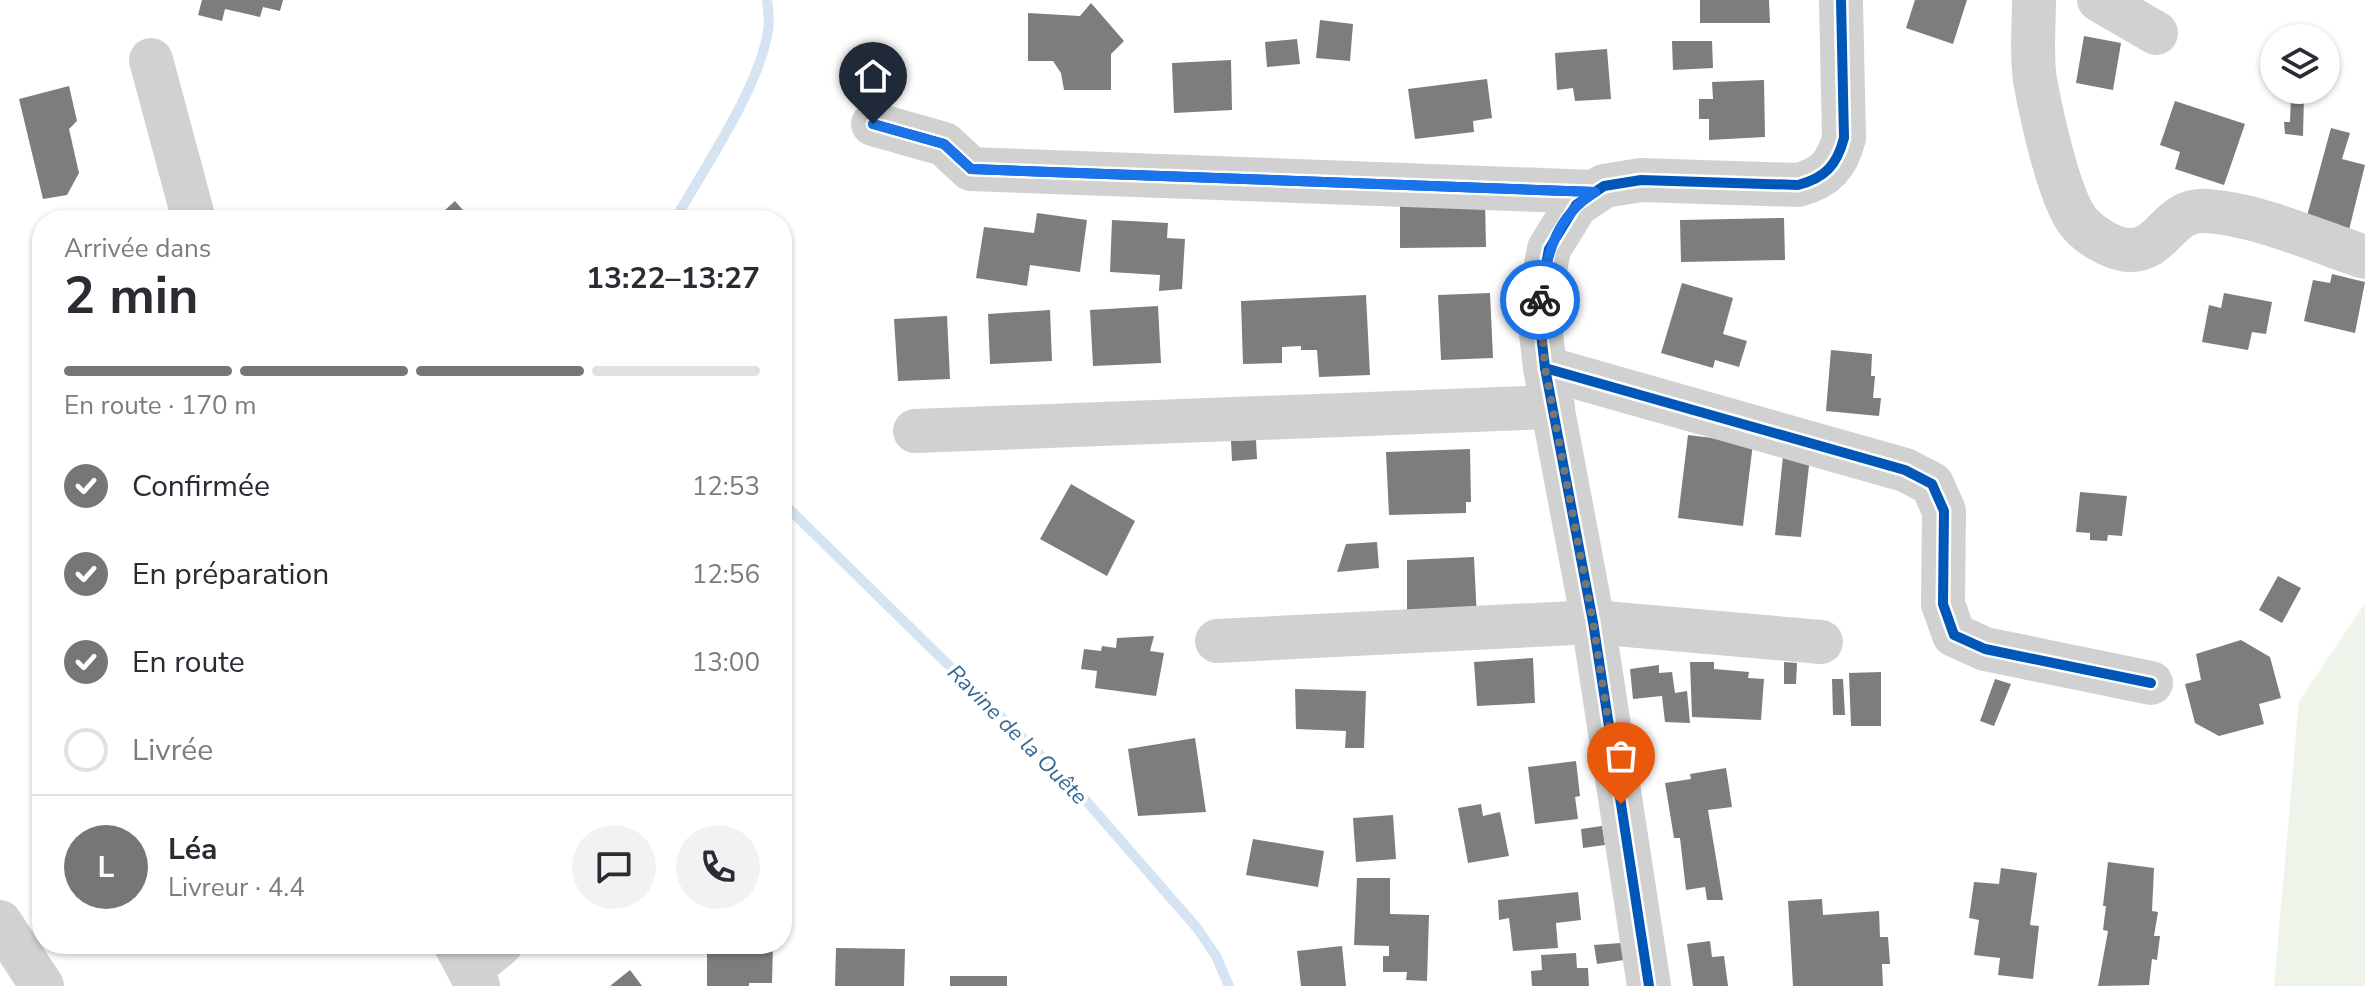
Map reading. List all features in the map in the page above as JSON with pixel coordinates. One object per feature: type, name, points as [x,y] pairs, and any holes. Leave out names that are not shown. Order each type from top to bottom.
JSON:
[{"type":"street","points":[[1649,986],[1593,622],[1549,387],[1538,308],[1549,249],[1576,205],[1604,186],[1641,180],[1798,185],[1816,180],[1831,169],[1840,155],[1844,138],[1841,0]]},
{"type":"street","points":[[2034,0],[2034,77],[2061,187],[2077,221],[2104,243],[2129,250],[2154,243],[2178,217],[2192,211],[2207,211],[2243,217],[2365,257]]},
{"type":"street","points":[[2099,0],[2156,33]]},
{"type":"street","points":[[151,60],[191,210]]},
{"type":"street","points":[[873,124],[944,144],[971,169],[1595,192]]},
{"type":"street","points":[[915,431],[1549,387],[1905,470],[1932,484],[1944,511],[1943,604],[1954,635],[1985,649],[2151,683]]},
{"type":"street","points":[[1217,641],[1593,622],[1821,642]]},
{"type":"street","points":[[0,922],[42,986]]},
{"type":"shaded area","points":[[2365,603],[2365,986],[2274,986],[2299,701]]},
{"type":"building","points":[[202,0],[283,0],[280,11],[263,7],[260,17],[225,9],[222,21],[198,15]]},
{"type":"building","points":[[1700,0],[1769,0],[1770,23],[1700,23]]},
{"type":"building","points":[[1915,0],[1967,0],[1953,44],[1906,28]]},
{"type":"building","points":[[1091,3],[1124,41],[1111,54],[1111,90],[1064,90],[1061,73],[1053,61],[1028,61],[1028,13],[1080,16]]},
{"type":"building","points":[[1320,20],[1353,24],[1350,61],[1316,58]]},
{"type":"building","points":[[2084,36],[2121,43],[2113,90],[2076,83]]},
{"type":"building","points":[[1297,39],[1300,64],[1267,67],[1265,42]]},
{"type":"building","points":[[1672,41],[1712,41],[1713,68],[1673,70]]},
{"type":"building","points":[[1607,49],[1611,99],[1575,101],[1573,88],[1557,90],[1555,53]]},
{"type":"building","points":[[1231,60],[1232,110],[1174,113],[1172,63]]},
{"type":"building","points":[[1487,79],[1492,118],[1473,121],[1474,132],[1415,139],[1408,89]]},
{"type":"building","points":[[1764,80],[1765,137],[1709,140],[1709,119],[1699,119],[1699,99],[1713,99],[1712,82]]},
{"type":"building","points":[[69,86],[77,121],[69,129],[79,173],[67,195],[43,199],[19,99]]},
{"type":"building","points":[[2175,101],[2245,124],[2224,185],[2175,169],[2180,152],[2160,145]]},
{"type":"building","points":[[2291,104],[2304,104],[2303,136],[2285,134],[2284,122],[2290,122]]},
{"type":"building","points":[[2331,128],[2350,133],[2342,159],[2365,165],[2347,238],[2304,227]]},
{"type":"building","points":[[455,201],[463,210],[445,210]]},
{"type":"building","points":[[1485,201],[1486,247],[1400,248],[1400,203]]},
{"type":"building","points":[[1037,213],[1087,220],[1080,272],[1030,265],[1027,286],[976,278],[984,227],[1034,233]]},
{"type":"building","points":[[1784,218],[1785,260],[1681,262],[1680,220]]},
{"type":"building","points":[[1112,220],[1168,223],[1167,238],[1185,239],[1182,289],[1159,291],[1160,275],[1110,272]]},
{"type":"building","points":[[2332,274],[2365,282],[2355,333],[2304,321],[2313,280],[2330,283]]},
{"type":"building","points":[[1682,283],[1733,298],[1723,334],[1747,341],[1739,367],[1715,360],[1713,368],[1661,353]]},
{"type":"building","points":[[1490,293],[1493,358],[1441,360],[1438,295]]},
{"type":"building","points":[[2224,293],[2272,302],[2266,334],[2252,332],[2248,350],[2202,342],[2209,305],[2221,308]]},
{"type":"building","points":[[1366,295],[1370,375],[1319,377],[1317,350],[1301,350],[1301,346],[1282,347],[1282,363],[1243,364],[1241,301]]},
{"type":"building","points":[[1158,306],[1161,363],[1093,366],[1090,310]]},
{"type":"building","points":[[1050,310],[1052,361],[990,364],[988,314]]},
{"type":"building","points":[[947,316],[950,379],[898,381],[894,319]]},
{"type":"building","points":[[1831,350],[1872,354],[1871,376],[1875,376],[1873,398],[1881,398],[1879,416],[1826,411]]},
{"type":"building","points":[[1688,435],[1753,443],[1743,526],[1678,518]]},
{"type":"building","points":[[1256,440],[1257,459],[1232,461],[1231,441]]},
{"type":"building","points":[[1784,446],[1811,448],[1801,537],[1775,535]]},
{"type":"building","points":[[1470,449],[1471,502],[1466,502],[1466,513],[1389,515],[1386,452]]},
{"type":"building","points":[[1071,484],[1135,521],[1107,576],[1040,539]]},
{"type":"building","points":[[2080,492],[2127,496],[2122,536],[2108,535],[2107,541],[2090,540],[2090,533],[2076,532]]},
{"type":"building","points":[[1377,542],[1379,568],[1337,572],[1346,544]]},
{"type":"building","points":[[1474,557],[1477,620],[1407,624],[1407,560]]},
{"type":"building","points":[[2278,576],[2301,588],[2282,623],[2259,610]]},
{"type":"building","points":[[1154,636],[1150,651],[1164,653],[1156,696],[1095,688],[1097,671],[1081,669],[1084,649],[1101,651],[1102,646],[1116,648],[1117,638]]},
{"type":"building","points":[[2241,640],[2270,657],[2281,698],[2259,704],[2264,724],[2219,736],[2195,723],[2185,684],[2201,680],[2196,654]]},
{"type":"building","points":[[1533,658],[1535,703],[1477,706],[1474,662]]},
{"type":"building","points":[[1690,662],[1714,662],[1714,669],[1749,672],[1748,678],[1764,679],[1761,720],[1692,717]]},
{"type":"building","points":[[1784,662],[1797,663],[1796,684],[1784,684]]},
{"type":"building","points":[[1659,665],[1659,673],[1672,672],[1675,693],[1687,691],[1690,723],[1665,722],[1662,696],[1633,699],[1630,669]]},
{"type":"building","points":[[1881,672],[1881,726],[1851,726],[1849,673]]},
{"type":"building","points":[[1832,679],[1843,679],[1845,715],[1833,715]]},
{"type":"building","points":[[1995,679],[2011,684],[1994,726],[1980,721]]},
{"type":"building","points":[[1295,689],[1366,691],[1364,748],[1345,748],[1346,731],[1296,729]]},
{"type":"building","points":[[1195,738],[1206,812],[1138,816],[1128,749]]},
{"type":"building","points":[[1576,761],[1580,796],[1575,797],[1578,819],[1535,824],[1528,767]]},
{"type":"building","points":[[1726,768],[1732,807],[1708,810],[1723,900],[1707,900],[1705,887],[1686,890],[1680,838],[1674,838],[1665,783],[1691,779],[1690,774]]},
{"type":"building","points":[[1481,804],[1483,816],[1500,812],[1509,856],[1468,863],[1458,808]]},
{"type":"building","points":[[1393,815],[1396,859],[1356,862],[1353,818]]},
{"type":"building","points":[[1602,826],[1605,845],[1583,848],[1581,829]]},
{"type":"building","points":[[1253,839],[1324,851],[1318,887],[1246,875]]},
{"type":"building","points":[[2108,862],[2154,868],[2152,911],[2158,912],[2154,936],[2160,936],[2157,960],[2152,959],[2149,985],[2098,986],[2108,931],[2103,930],[2106,906],[2103,906]]},
{"type":"building","points":[[2001,868],[2037,873],[2030,925],[2039,926],[2033,979],[1998,975],[2000,958],[1974,955],[1979,920],[1969,918],[1974,882],[1999,884]]},
{"type":"building","points":[[1357,878],[1390,878],[1390,914],[1429,915],[1427,981],[1406,980],[1407,972],[1383,972],[1383,956],[1389,956],[1389,946],[1354,945]]},
{"type":"building","points":[[1578,892],[1581,920],[1556,923],[1558,948],[1513,951],[1509,918],[1499,920],[1498,900]]},
{"type":"building","points":[[1822,899],[1823,915],[1879,911],[1880,937],[1888,937],[1890,964],[1882,964],[1883,986],[1793,986],[1788,901]]},
{"type":"building","points":[[1710,941],[1712,957],[1724,956],[1728,986],[1693,986],[1687,944]]},
{"type":"building","points":[[1621,943],[1624,960],[1597,964],[1594,945]]},
{"type":"building","points":[[1342,946],[1346,986],[1301,986],[1297,951]]},
{"type":"building","points":[[836,948],[905,949],[904,986],[835,986]]},
{"type":"building","points":[[1576,953],[1577,968],[1588,968],[1589,986],[1532,986],[1531,971],[1542,970],[1541,955]]},
{"type":"building","points":[[707,954],[773,954],[772,983],[707,986]]},
{"type":"building","points":[[630,970],[642,986],[610,986]]},
{"type":"building","points":[[950,976],[1007,976],[1007,986],[950,986]]},
{"type":"waterway","name":"Ravine de la Ouête","points":[[681,210],[731,124],[754,76],[768,31],[767,0]]},
{"type":"waterway","name":"Ravine de la Ouête","points":[[792,512],[1081,795],[1197,928],[1216,956],[1229,986]]},
{"type":"cycle path","points":[[1649,986],[1593,622],[1545,368],[1538,308],[1549,249],[1576,205],[1604,186],[1641,180],[1798,185],[1823,174],[1838,156],[1844,138],[1841,0]]},
{"type":"cycle path","points":[[873,124],[944,144],[971,169],[1595,192]]},
{"type":"cycle path","points":[[1545,368],[1905,470],[1932,484],[1944,511],[1943,604],[1954,635],[1985,649],[2151,683]]},
{"type":"way so far","points":[[1540,300],[1538,308],[1545,368],[1593,622],[1621,804]]},
{"type":"route","points":[[873,124],[944,144],[971,169],[1595,192],[1576,205],[1549,249],[1540,300]]}]
